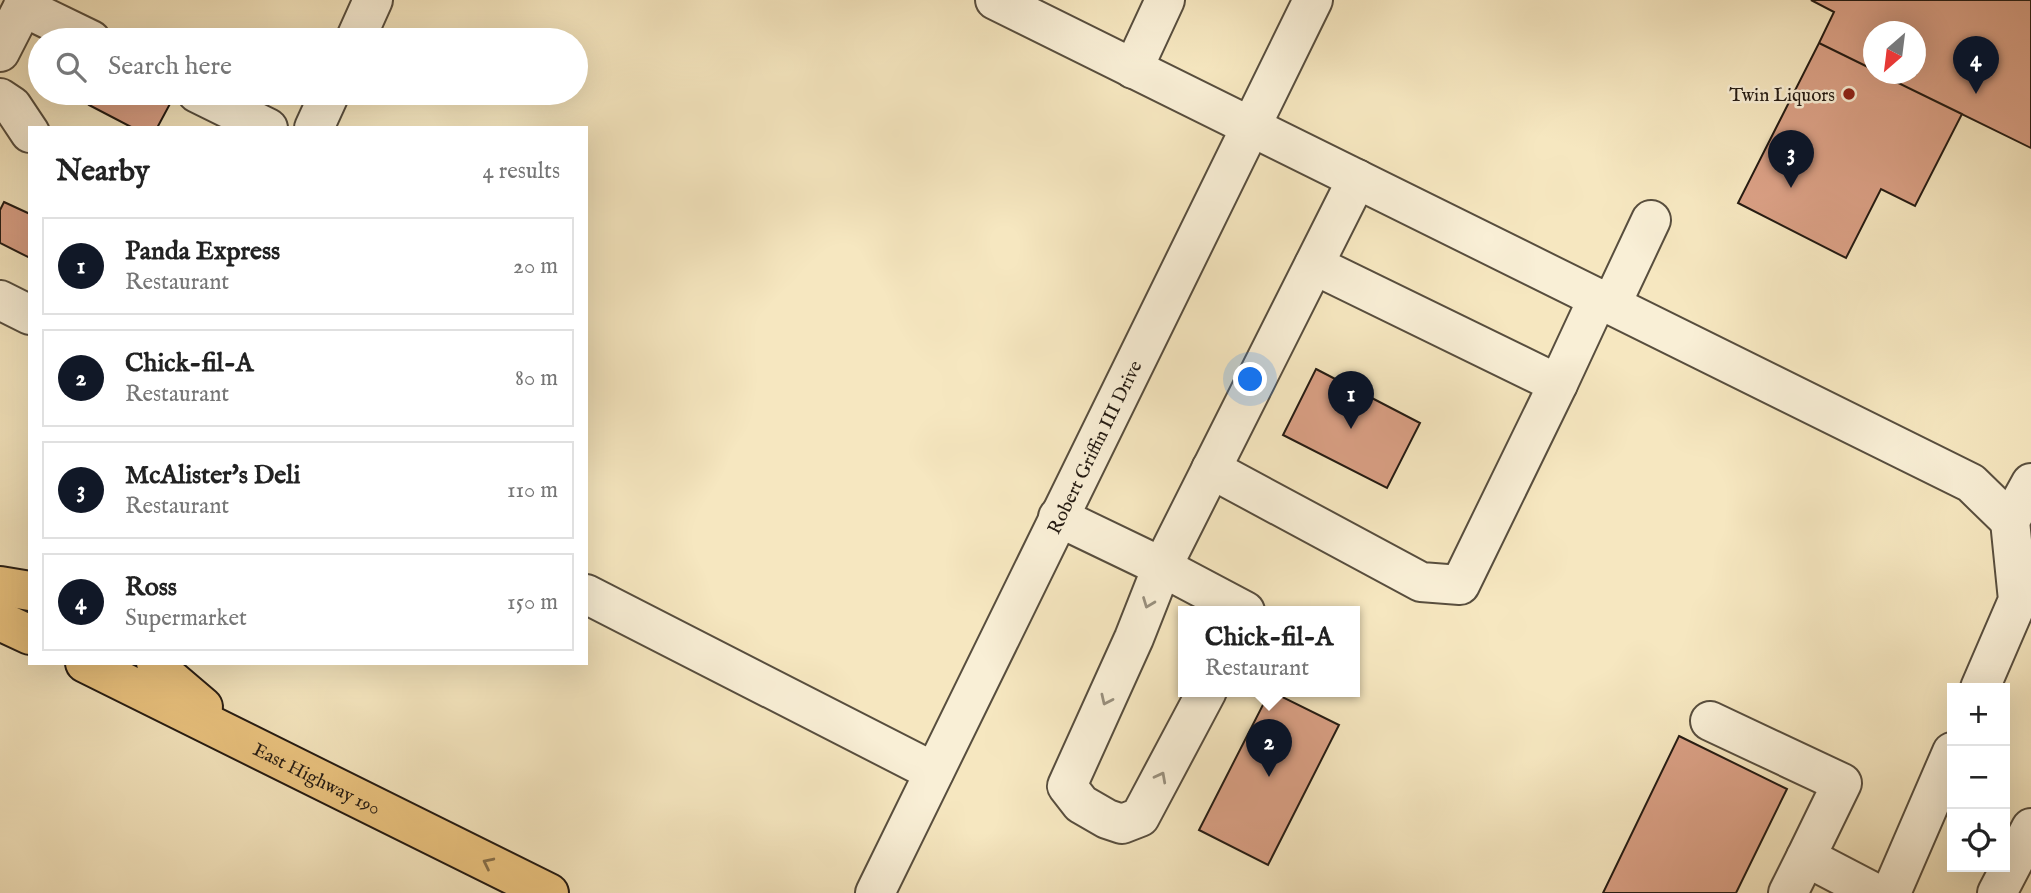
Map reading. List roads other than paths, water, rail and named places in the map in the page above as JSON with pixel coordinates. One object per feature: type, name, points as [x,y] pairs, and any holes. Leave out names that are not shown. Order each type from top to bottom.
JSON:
[{"type":"highway","points":[[0,586],[28,591]]},
{"type":"highway","points":[[0,621],[28,634]]},
{"type":"highway","name":"East Highway 190","points":[[89,665],[549,893]]},
{"type":"highway","points":[[158,665],[169,678],[245,743]]},
{"type":"street","points":[[360,28],[373,0]]},
{"type":"street","points":[[995,0],[1971,483],[2010,521]]},
{"type":"street","points":[[1133,69],[1164,0]]},
{"type":"street","name":"Robert Griffin III Drive","points":[[875,893],[1313,0]]},
{"type":"street","points":[[0,52],[24,3],[69,28]]},
{"type":"street","points":[[0,98],[12,106],[28,130]]},
{"type":"street","points":[[221,105],[264,126]]},
{"type":"street","points":[[315,126],[325,105]]},
{"type":"street","points":[[1204,697],[1140,817],[1122,824],[1107,819],[1081,804],[1067,786],[1134,638],[1162,567],[1357,179]]},
{"type":"street","points":[[1211,469],[1422,582],[1460,585],[1558,384],[1651,220]]},
{"type":"street","points":[[1314,265],[1558,384]]},
{"type":"street","points":[[0,300],[28,314]]},
{"type":"street","points":[[1982,683],[2018,600],[2010,521],[2031,484]]},
{"type":"street","points":[[1058,517],[1236,606]]},
{"type":"street","points":[[588,595],[934,772]]},
{"type":"street","points":[[1710,721],[1842,783],[1788,893]]},
{"type":"street","points":[[1892,893],[1947,764]]},
{"type":"street","points":[[1997,893],[2031,828]]},
{"type":"street","points":[[1806,857],[1875,893]]},
{"type":"place","name":"Twin Liquors","points":[[1849,94]]},
{"type":"place","name":"Ross","points":[[1976,94]]},
{"type":"place","name":"McAlister's Deli","points":[[1791,188]]},
{"type":"place","name":"Panda Express","points":[[1351,429]]},
{"type":"place","name":"Chick-fil-A","points":[[1269,777]]}]
